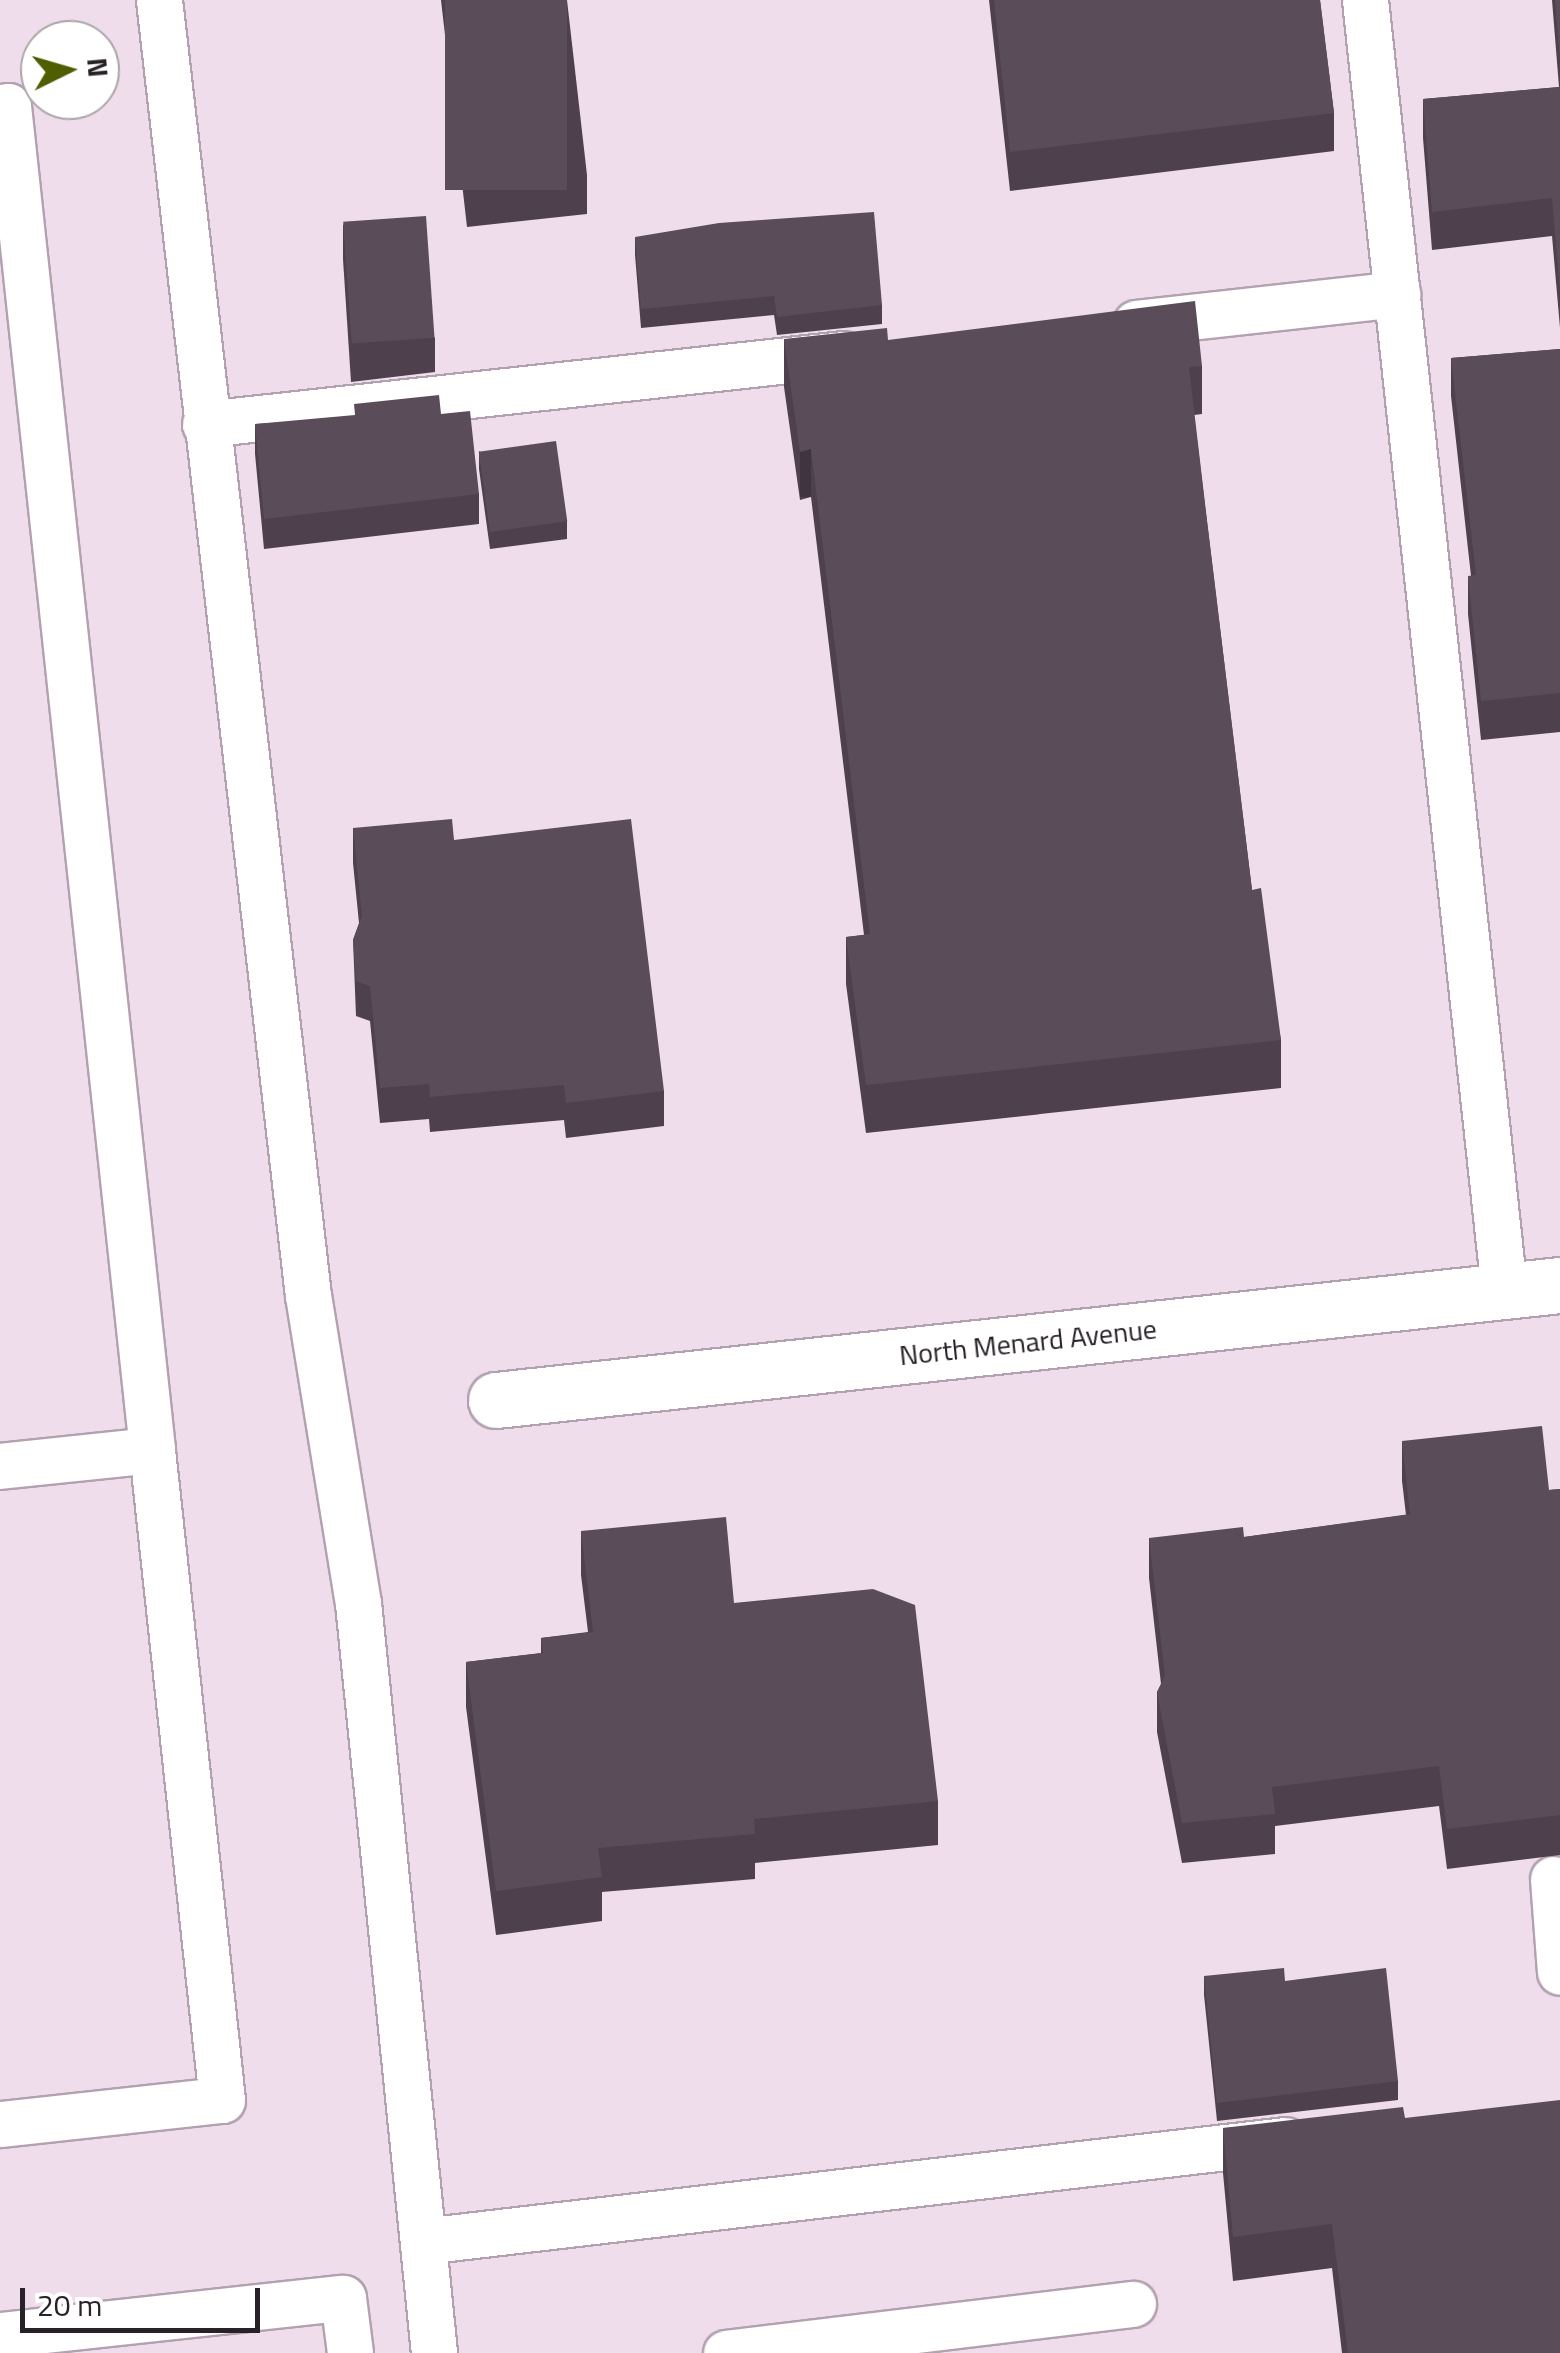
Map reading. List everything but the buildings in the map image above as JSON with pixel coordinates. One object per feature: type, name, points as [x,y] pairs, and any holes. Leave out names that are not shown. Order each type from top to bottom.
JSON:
[{"type":"street","name":"North Menard Avenue","points":[[496,1400],[1560,1285]]},
{"type":"lane","points":[[159,0],[308,1295],[358,1603],[434,2353]]},
{"type":"lane","points":[[1365,0],[1504,1291]]},
{"type":"lane","points":[[0,107],[8,106],[222,2100],[0,2124]]},
{"type":"lane","points":[[1099,327],[1397,294]]},
{"type":"lane","points":[[205,424],[880,350]]},
{"type":"lane","points":[[0,1466],[152,1450]]},
{"type":"lane","points":[[1553,1878],[1560,1972]]},
{"type":"lane","points":[[423,2240],[1325,2135]]},
{"type":"lane","points":[[0,2335],[342,2298],[350,2353]]},
{"type":"lane","points":[[726,2353],[1133,2304]]}]
